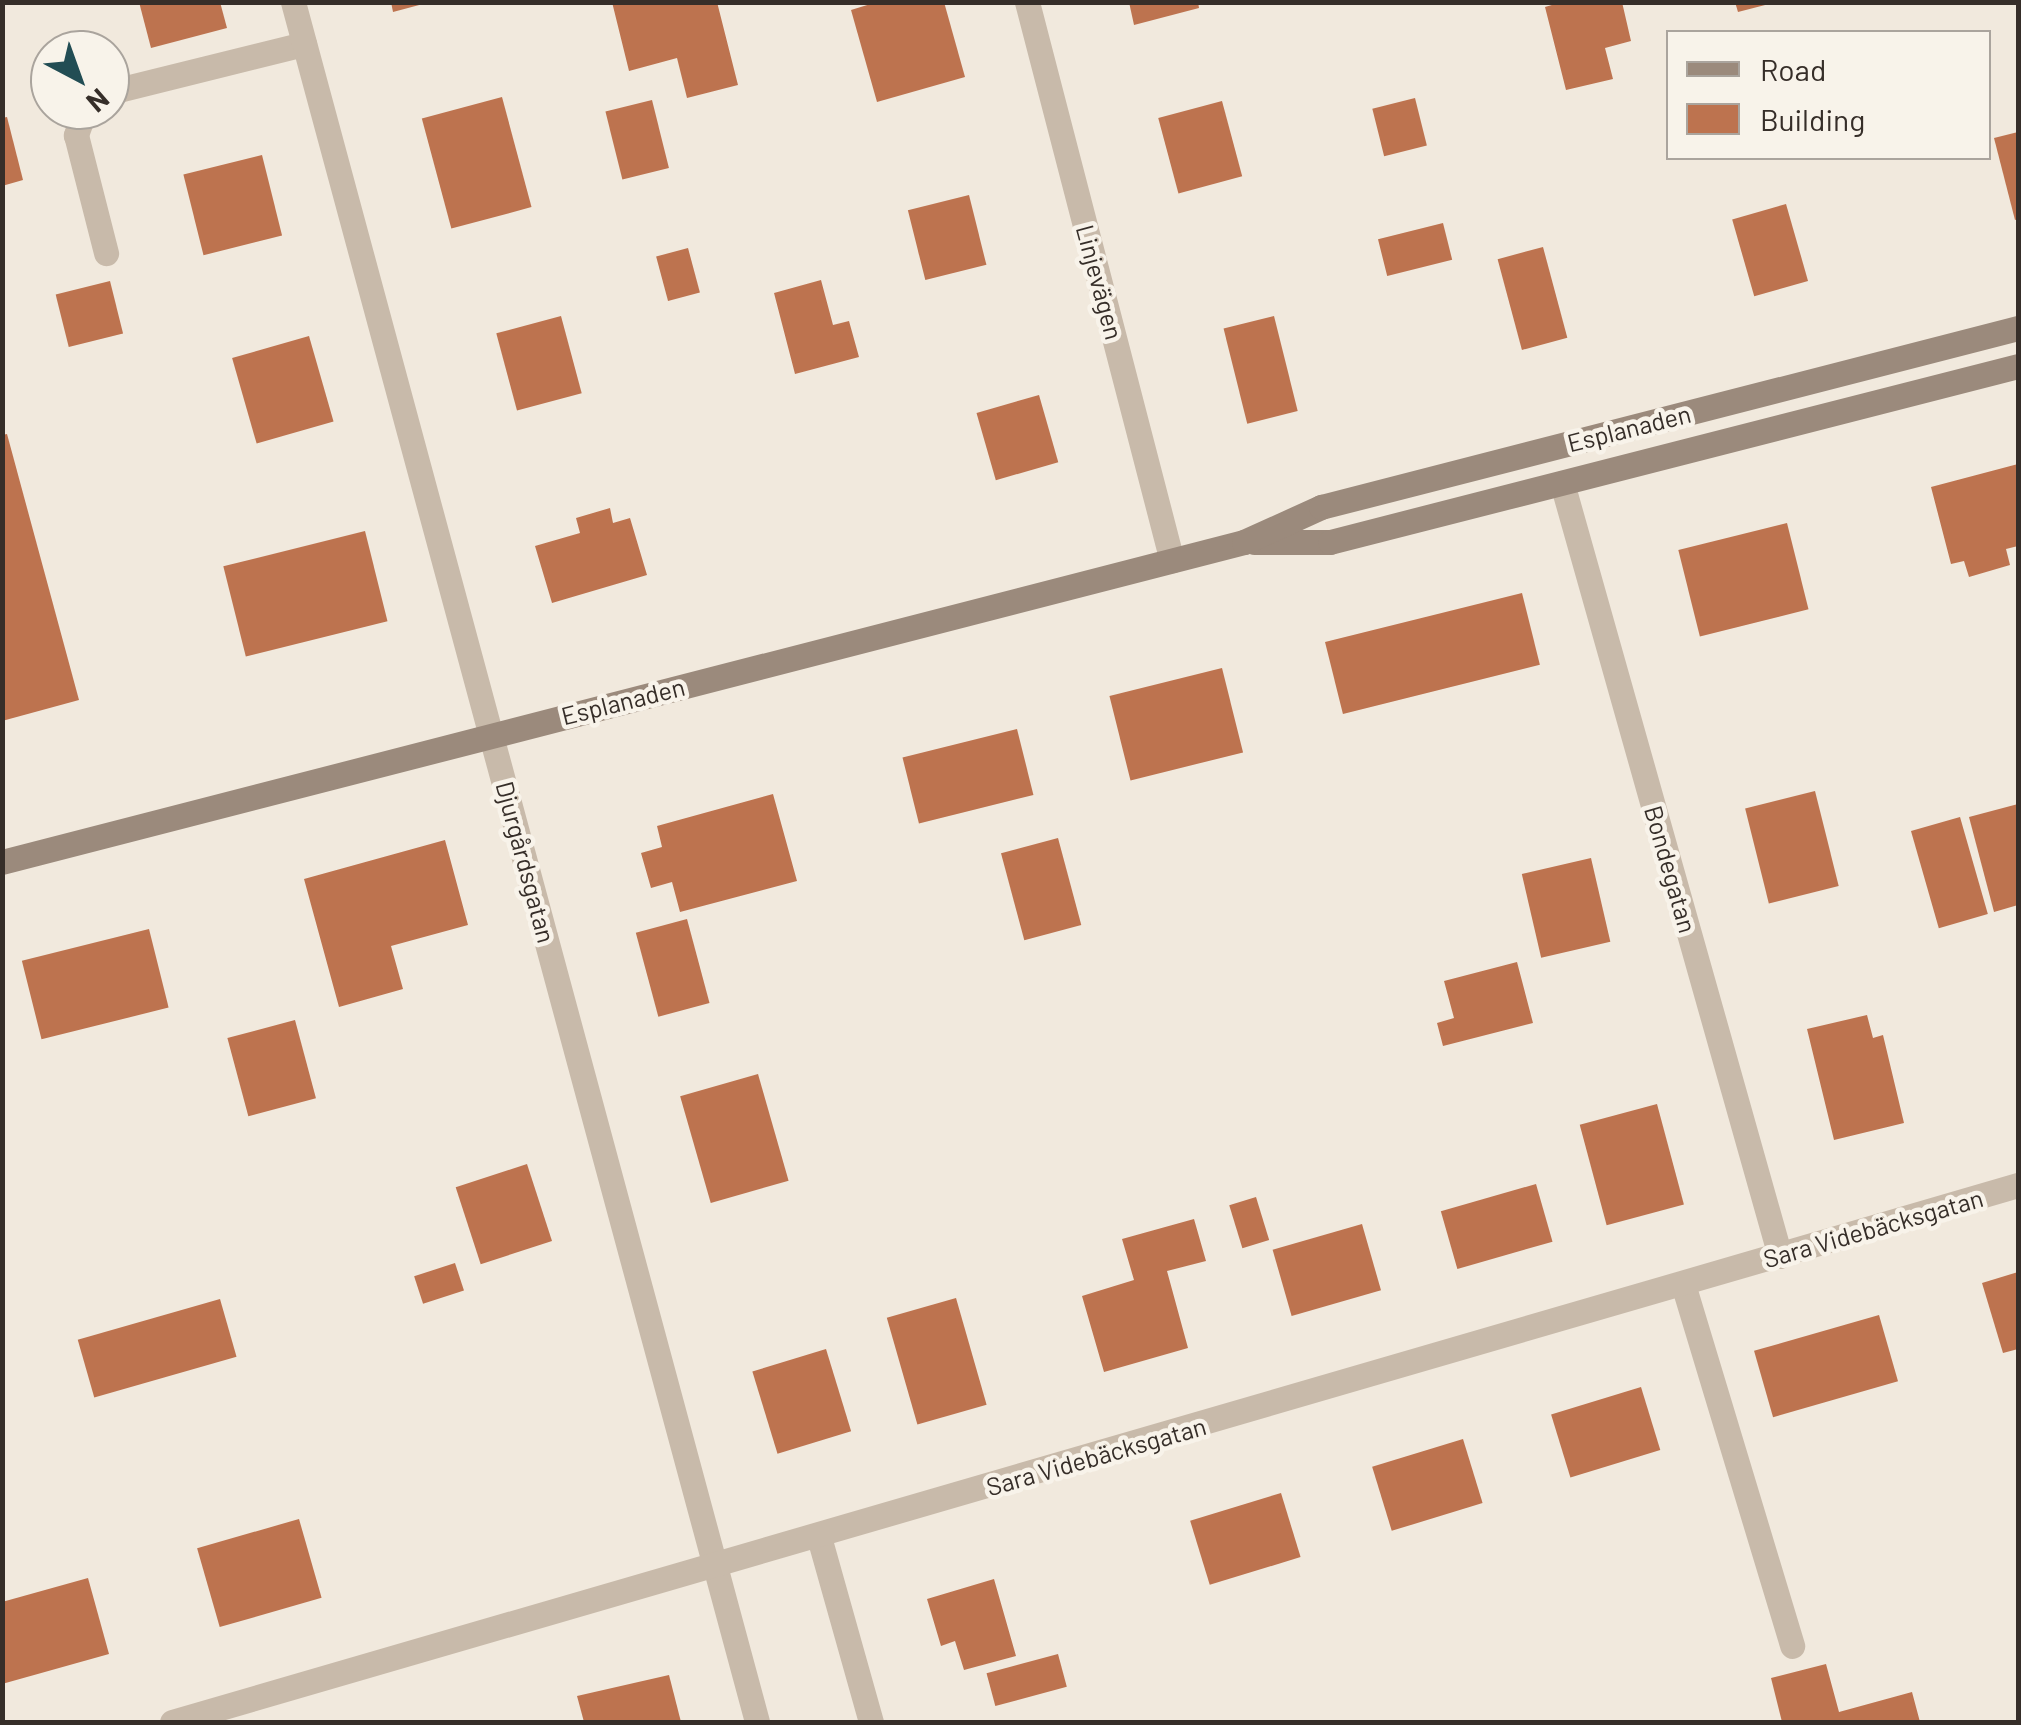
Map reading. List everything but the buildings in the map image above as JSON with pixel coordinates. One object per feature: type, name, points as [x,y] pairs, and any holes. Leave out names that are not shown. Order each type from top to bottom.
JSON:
[{"type":"street","name":"Djurgårdsgatan","points":[[293,2],[758,1722]]},
{"type":"street","name":"Linjevägen","points":[[1027,2],[1172,561]]},
{"type":"street","points":[[130,87],[304,44]]},
{"type":"street","points":[[78,130],[106,254]]},
{"type":"street","name":"Esplanaden","points":[[2,862],[1244,542],[1321,507],[2018,328]]},
{"type":"street","name":"Esplanaden","points":[[1244,542],[1330,542],[2018,366]]},
{"type":"street","name":"Bondegatan","points":[[1562,483],[1780,1256]]},
{"type":"street","name":"Sara Videbäcksgatan","points":[[172,1722],[819,1537],[2018,1185]]},
{"type":"street","points":[[1683,1284],[1792,1646]]},
{"type":"street","points":[[819,1537],[871,1722]]}]
